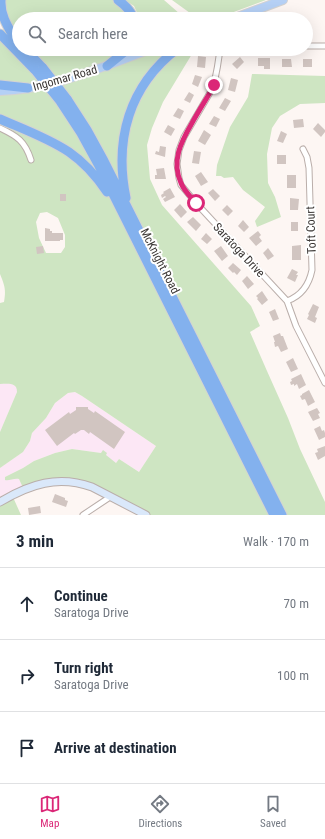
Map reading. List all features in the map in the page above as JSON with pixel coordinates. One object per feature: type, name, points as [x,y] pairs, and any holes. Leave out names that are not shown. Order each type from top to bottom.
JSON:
[{"type":"highway","points":[[1,0],[0,8],[2,16],[12,34]]},
{"type":"highway","points":[[118,0],[130,12]]},
{"type":"highway","points":[[0,25],[12,36]]},
{"type":"highway","name":"McKnight Road","points":[[0,34],[12,45]]},
{"type":"highway","name":"McKnight Road","points":[[25,56],[39,69]]},
{"type":"highway","name":"McKnight Road","points":[[30,56],[80,120],[96,145],[126,211],[274,515]]},
{"type":"highway","points":[[107,66],[119,56]]},
{"type":"highway","points":[[126,211],[122,157],[124,136],[128,118],[145,83],[157,68],[170,56]]},
{"type":"highway","points":[[0,85],[28,88]]},
{"type":"highway","points":[[0,119],[48,140],[73,155],[83,163],[126,211]]},
{"type":"highway","name":"McKnight Road","points":[[126,211],[282,515]]},
{"type":"main road","points":[[251,12],[283,0]]},
{"type":"main road","name":"Ingomar Road","points":[[0,91],[28,88],[62,81],[133,56]]},
{"type":"street","points":[[313,46],[325,46]]},
{"type":"street","name":"Saratoga Drive","points":[[219,56],[214,85],[178,150],[177,164],[181,185],[287,301],[296,326],[325,383]]},
{"type":"street","points":[[0,128],[23,142],[31,160]]},
{"type":"street","name":"Toft Court","points":[[287,301],[293,299],[302,292],[308,282],[312,270],[309,168],[307,157],[303,149]]},
{"type":"street","points":[[0,502],[31,487],[53,481],[69,481],[92,487],[146,515]]},
{"type":"street","points":[[83,515],[110,497]]},
{"type":"shaded area","points":[[9,383],[17,388],[17,392],[0,432],[0,384]]},
{"type":"shaded area","points":[[75,392],[156,446],[139,472],[119,459],[116,463],[101,453],[72,449],[55,453],[34,461],[5,477],[5,480],[16,478],[19,479],[24,490],[0,502],[0,468],[23,452],[30,441],[32,433],[46,418],[55,403],[68,393]]},
{"type":"green space","points":[[1,0],[118,0],[128,12],[12,12],[12,31]]},
{"type":"green space","points":[[125,0],[164,0],[178,12],[137,12],[134,6]]},
{"type":"green space","points":[[172,0],[266,0],[234,12],[189,12]]},
{"type":"green space","points":[[0,34],[12,46],[12,56],[191,56],[163,102],[152,128],[147,145],[150,179],[162,205],[251,306],[260,326],[250,332],[300,449],[325,502],[325,515],[282,515],[71,117],[274,515],[146,515],[92,487],[69,481],[24,490],[19,479],[5,480],[5,477],[34,461],[55,453],[72,449],[101,453],[103,450],[107,453],[106,455],[116,463],[119,459],[139,472],[156,446],[75,392],[68,393],[55,403],[46,418],[32,433],[30,441],[23,452],[0,468],[0,432],[17,392],[14,385],[0,384],[0,303],[4,302],[4,285],[0,274]],"holes":[[[47,212],[58,218],[65,235],[65,247],[61,253],[46,253],[39,238],[36,222],[40,213]]]},
{"type":"green space","points":[[252,74],[325,76],[325,103],[300,104],[280,116],[272,128],[267,154],[268,183],[275,197],[281,217],[257,227],[255,221],[265,207],[243,190],[233,177],[224,178],[221,176],[216,176],[217,165],[230,127],[248,97]]},
{"type":"green space","points":[[12,495],[21,515],[0,515],[0,502]]},
{"type":"building","points":[[198,56],[206,57],[205,68],[197,67]]},
{"type":"building","points":[[240,57],[244,62],[237,69],[232,64]]},
{"type":"building","points":[[258,58],[270,58],[270,69],[264,69],[264,66],[258,66]]},
{"type":"building","points":[[282,59],[291,59],[292,67],[282,67]]},
{"type":"building","points":[[303,59],[312,59],[312,67],[303,67]]},
{"type":"building","points":[[195,75],[202,77],[198,87],[192,84]]},
{"type":"building","points":[[231,78],[238,80],[235,92],[228,90]]},
{"type":"building","points":[[189,92],[194,95],[190,103],[184,100]]},
{"type":"building","points":[[225,98],[231,101],[225,111],[219,108]]},
{"type":"building","points":[[178,108],[184,111],[180,119],[173,116]]},
{"type":"building","points":[[214,116],[220,119],[216,127],[209,124]]},
{"type":"building","points":[[303,119],[304,127],[294,128],[293,120]]},
{"type":"building","points":[[318,123],[325,130],[321,137],[313,129]]},
{"type":"building","points":[[168,125],[175,129],[171,136],[164,132]]},
{"type":"building","points":[[204,130],[211,135],[205,145],[198,141]]},
{"type":"building","points":[[281,131],[287,134],[283,143],[277,141]]},
{"type":"building","points":[[160,146],[166,147],[165,157],[155,154],[156,151],[159,152]]},
{"type":"building","points":[[194,151],[201,152],[199,164],[192,163]]},
{"type":"building","points":[[277,155],[286,155],[286,164],[277,164]]},
{"type":"building","points":[[164,168],[166,179],[155,179],[155,175],[157,175],[156,169]]},
{"type":"building","points":[[201,172],[208,182],[201,186],[195,176]]},
{"type":"building","points":[[287,175],[296,175],[296,188],[287,188]]},
{"type":"building","points":[[170,188],[175,197],[165,202],[163,199],[166,197],[165,196],[162,198],[161,195]]},
{"type":"building","points":[[213,189],[220,196],[215,201],[208,193]]},
{"type":"building","points":[[60,194],[66,194],[66,201],[60,201]]},
{"type":"building","points":[[290,198],[299,199],[298,210],[290,210]]},
{"type":"building","points":[[180,204],[187,212],[181,218],[174,210]]},
{"type":"building","points":[[227,205],[233,211],[228,216],[222,210]]},
{"type":"building","points":[[193,217],[201,225],[196,231],[187,222]]},
{"type":"building","points":[[243,220],[249,227],[244,232],[238,226]]},
{"type":"building","points":[[291,222],[298,222],[298,231],[291,231]]},
{"type":"building","points":[[45,228],[50,229],[52,233],[63,233],[63,240],[45,241]]},
{"type":"building","points":[[258,231],[261,235],[259,237],[262,241],[256,246],[249,238]]},
{"type":"building","points":[[206,233],[212,239],[207,244],[201,239]]},
{"type":"building","points":[[301,245],[301,260],[292,260],[292,246]]},
{"type":"building","points":[[43,246],[44,253],[37,254],[36,247]]},
{"type":"building","points":[[221,246],[228,256],[222,261],[214,251]]},
{"type":"building","points":[[268,248],[274,256],[268,260],[263,253]]},
{"type":"building","points":[[233,263],[241,270],[237,275],[228,268]]},
{"type":"building","points":[[292,269],[298,272],[295,282],[287,278]]},
{"type":"building","points":[[247,276],[254,284],[248,289],[242,281]]},
{"type":"building","points":[[262,291],[268,300],[262,305],[256,296]]},
{"type":"building","points":[[313,304],[319,307],[315,317],[317,318],[315,323],[307,319]]},
{"type":"building","points":[[275,309],[279,319],[273,321],[269,312]]},
{"type":"building","points":[[280,333],[281,336],[283,336],[288,349],[281,352],[278,346],[275,347],[273,336]]},
{"type":"building","points":[[293,358],[298,369],[291,372],[286,362]]},
{"type":"building","points":[[301,374],[306,385],[299,389],[297,384],[294,386],[294,384],[291,385],[290,382],[292,381],[291,379]]},
{"type":"building","points":[[309,390],[315,402],[308,406],[305,399],[302,400],[300,396]]},
{"type":"building","points":[[76,407],[88,407],[88,409],[94,413],[95,411],[125,432],[114,449],[90,432],[89,434],[84,430],[81,430],[75,434],[74,433],[57,446],[45,430],[69,412],[70,414],[76,410]]},
{"type":"building","points":[[317,408],[320,413],[318,414],[320,418],[313,421],[308,412]]},
{"type":"building","points":[[320,426],[322,431],[324,430],[325,437],[319,440],[314,429]]},
{"type":"building","points":[[325,446],[325,456],[318,460],[315,453],[318,452],[317,449]]},
{"type":"building","points":[[55,494],[65,498],[65,500],[68,501],[66,507],[52,502]]},
{"type":"building","points":[[40,506],[41,513],[29,515],[28,508]]},
{"type":"route","points":[[196,203],[181,185],[177,170],[178,150],[214,85]]}]
